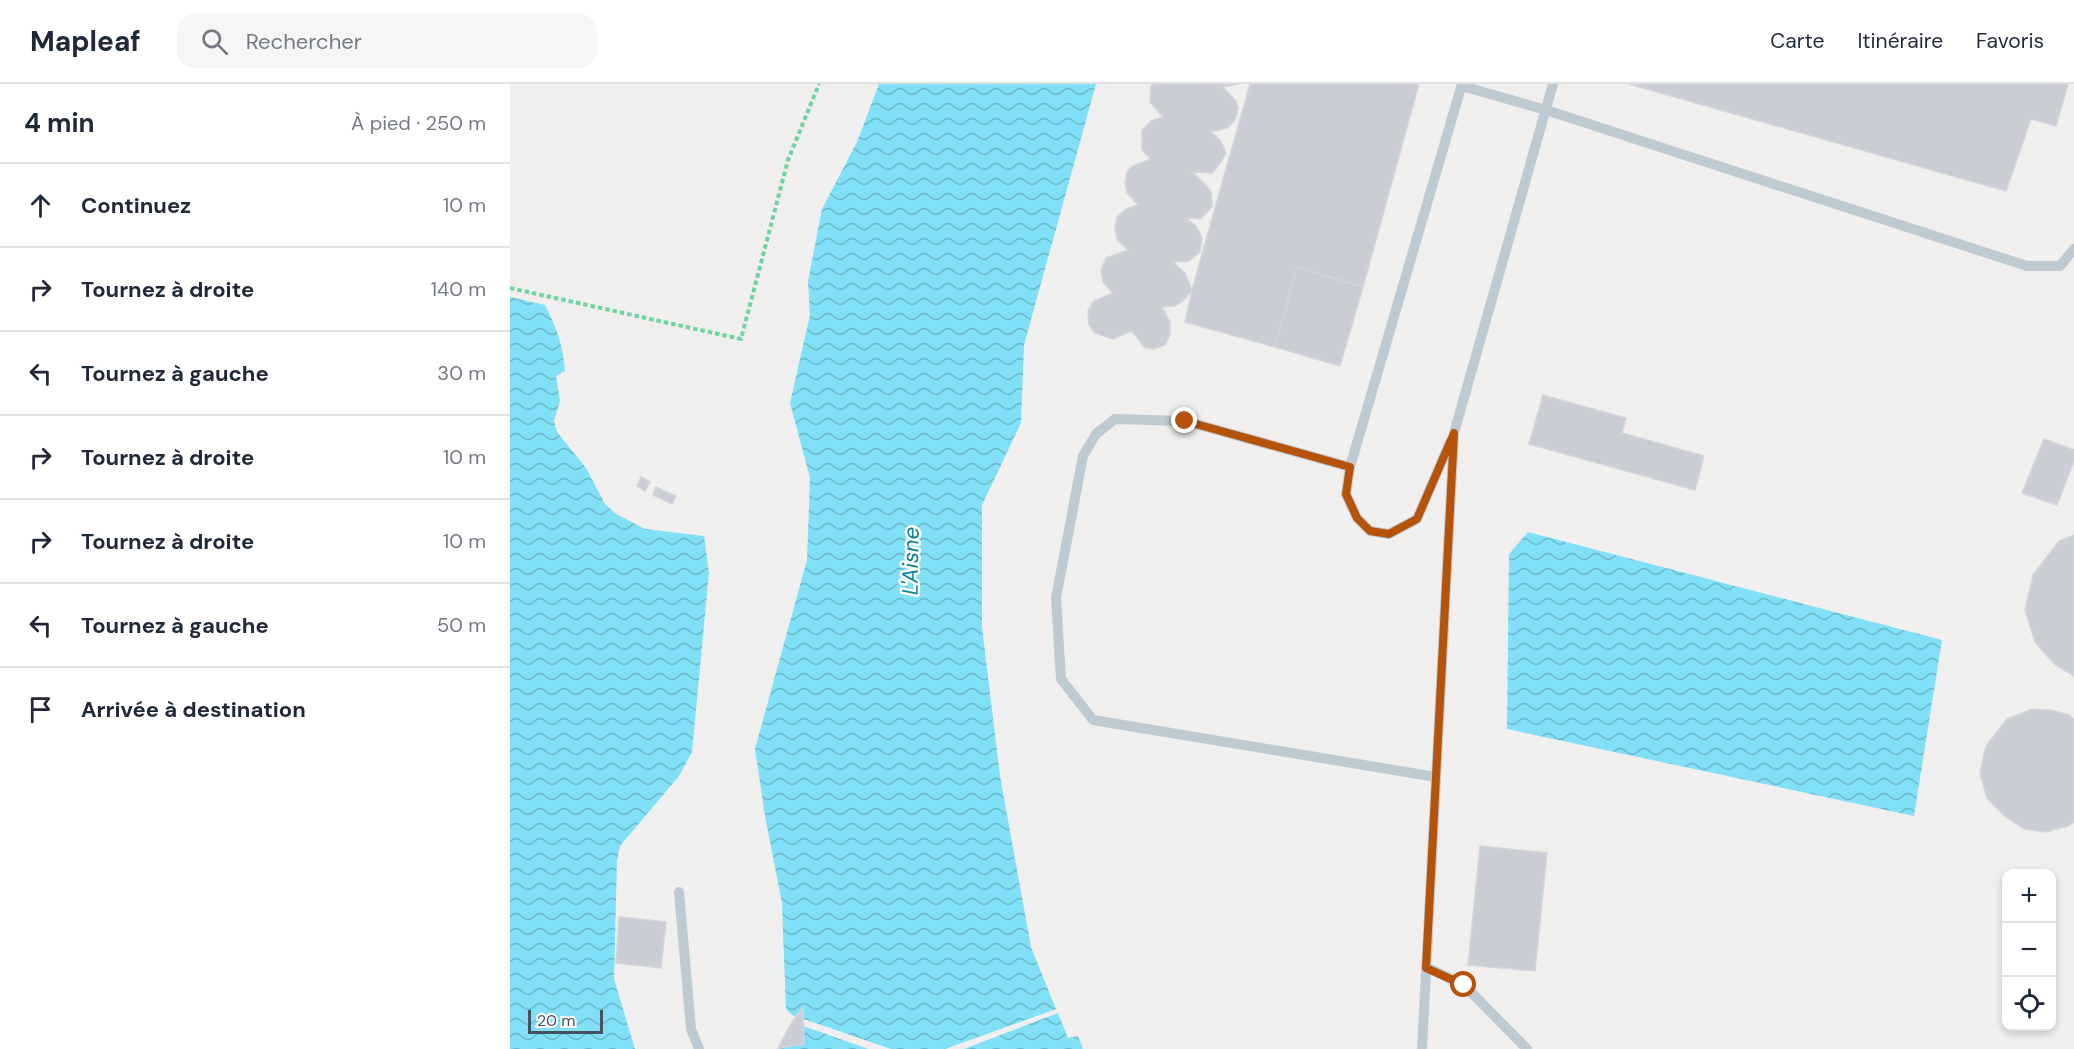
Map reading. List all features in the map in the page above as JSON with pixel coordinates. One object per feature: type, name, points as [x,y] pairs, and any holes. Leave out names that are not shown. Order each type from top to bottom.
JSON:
[{"type":"lane","points":[[1553,84],[1546,110],[1454,433],[1417,519],[1389,534],[1370,531],[1357,518],[1346,494],[1350,467],[1462,85],[1546,110],[2027,266],[2060,266],[2074,249]]},
{"type":"lane","points":[[1350,467],[1185,421],[1115,419],[1096,434],[1083,456],[1056,598],[1061,679],[1093,720],[1436,777]]},
{"type":"lane","points":[[1422,1049],[1454,433]]},
{"type":"lane","points":[[680,892],[691,1029],[699,1049]]},
{"type":"lane","points":[[1426,968],[1464,985],[1527,1049]]},
{"type":"path","points":[[510,288],[741,339],[788,160],[819,84]]},
{"type":"water","name":"L'Aisne","points":[[879,84],[1096,84],[1024,345],[1021,423],[982,505],[982,627],[1000,776],[1031,947],[1056,1009],[945,1049],[891,1049],[792,1015],[786,1009],[782,903],[755,749],[807,560],[810,478],[790,403],[810,315],[808,281],[822,209],[857,142]]},
{"type":"water","points":[[510,297],[545,305],[561,345],[565,371],[556,376],[560,401],[554,421],[557,432],[586,468],[605,504],[616,514],[645,529],[704,536],[709,573],[692,752],[679,776],[620,846],[617,860],[614,979],[635,1049],[510,1049]]},
{"type":"water","points":[[1528,532],[1942,640],[1914,816],[1507,729],[1509,554]]},
{"type":"water","points":[[1058,1013],[1068,1038],[1078,1036],[1083,1049],[964,1049]]},
{"type":"water","points":[[792,1022],[868,1049],[779,1049],[793,1045]]},
{"type":"building","points":[[1155,84],[1237,84],[1223,87],[1236,101],[1238,109],[1235,120],[1227,128],[1211,132],[1220,140],[1226,153],[1219,165],[1212,173],[1193,172],[1211,191],[1212,207],[1200,219],[1186,218],[1196,226],[1202,238],[1200,252],[1189,261],[1173,262],[1185,273],[1192,290],[1175,306],[1162,307],[1170,322],[1170,335],[1165,345],[1154,349],[1144,347],[1132,331],[1113,339],[1095,333],[1089,325],[1088,311],[1094,301],[1113,293],[1103,282],[1101,270],[1106,258],[1128,250],[1117,240],[1115,227],[1117,217],[1126,209],[1138,205],[1127,193],[1125,183],[1127,172],[1131,167],[1151,159],[1142,150],[1142,130],[1151,121],[1163,117],[1150,102],[1151,86]]},
{"type":"building","points":[[1250,84],[1419,84],[1363,287],[1297,267],[1275,347],[1185,322]]},
{"type":"building","points":[[1629,84],[2068,84],[2056,126],[2031,119],[2006,191]]},
{"type":"building","points":[[1297,267],[1363,287],[1340,366],[1275,347]]},
{"type":"building","points":[[1543,395],[1626,418],[1622,433],[1704,456],[1695,490],[1529,444]]},
{"type":"building","points":[[2044,439],[2074,450],[2074,461],[2057,505],[2022,493]]},
{"type":"building","points":[[641,477],[650,482],[645,491],[637,486]]},
{"type":"building","points":[[656,487],[676,496],[672,504],[653,495]]},
{"type":"building","points":[[2074,535],[2074,676],[2055,665],[2035,642],[2025,610],[2033,575],[2059,541]]},
{"type":"building","points":[[2033,709],[2050,710],[2069,715],[2074,719],[2074,822],[2046,832],[2025,829],[2004,816],[1987,798],[1980,773],[1986,746],[2007,719]]},
{"type":"building","points":[[1480,846],[1547,853],[1535,971],[1468,965]]},
{"type":"building","points":[[619,917],[666,922],[661,968],[616,963]]},
{"type":"building","points":[[803,1007],[804,1044],[778,1048],[792,1022]]},
{"type":"route","points":[[1185,421],[1350,467],[1346,494],[1357,518],[1370,531],[1389,534],[1417,519],[1454,433],[1426,968],[1464,985]]}]
